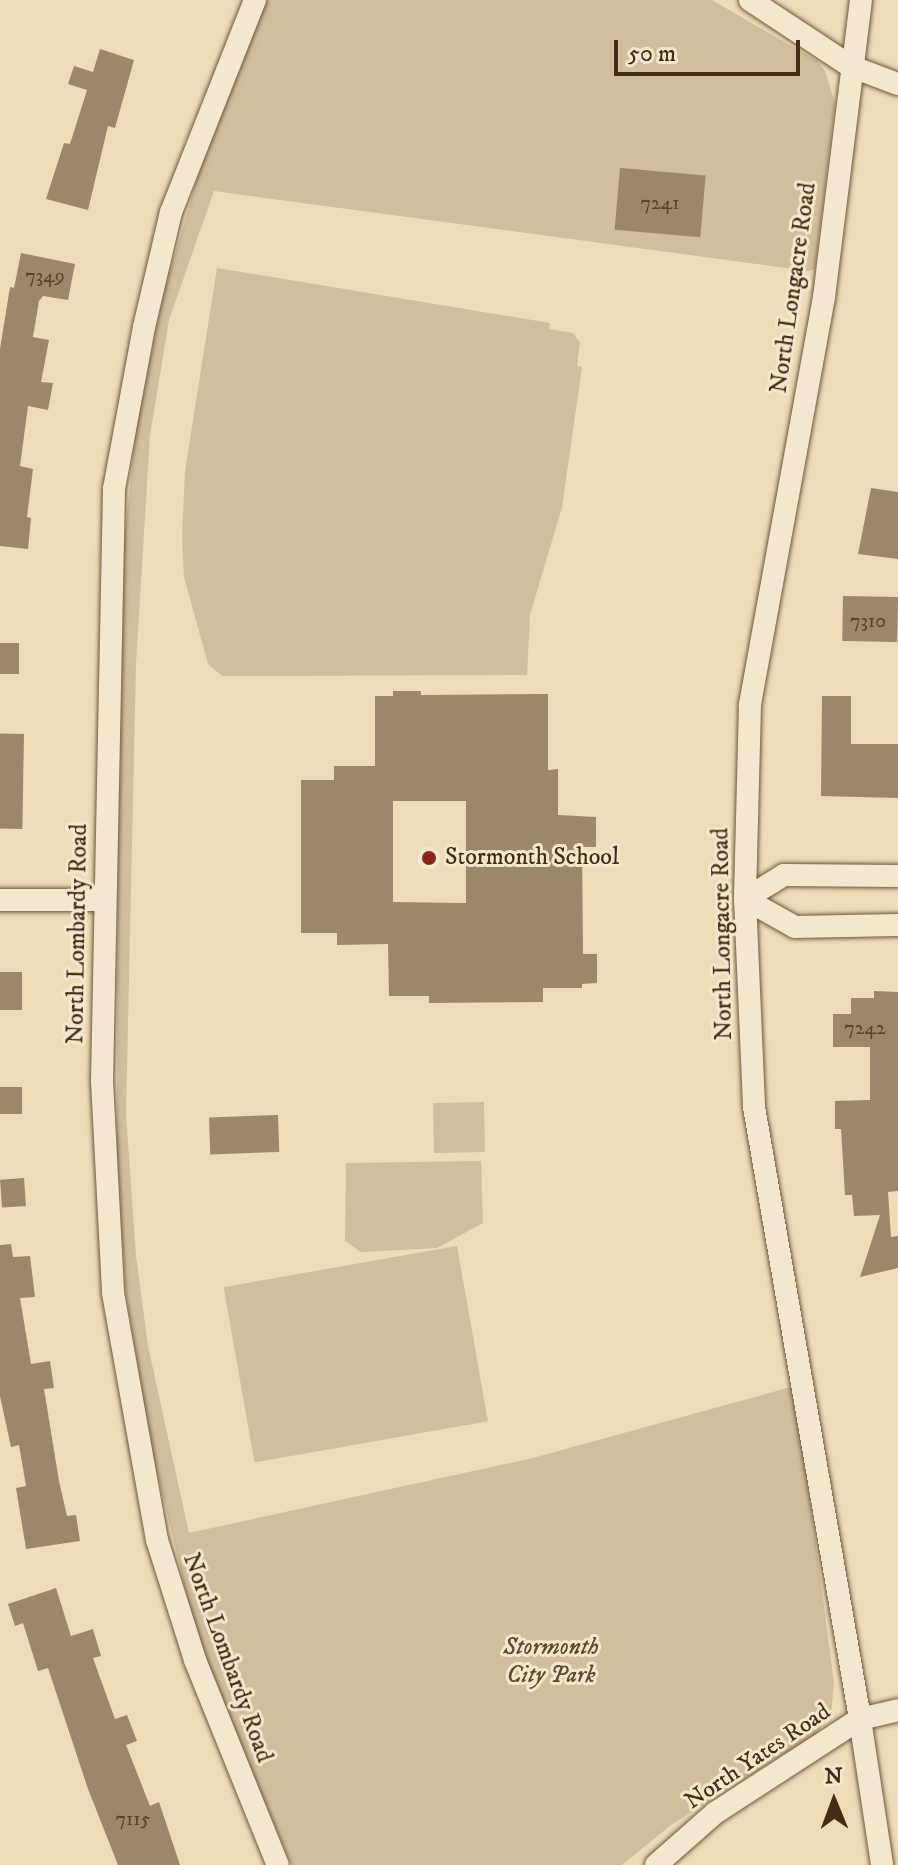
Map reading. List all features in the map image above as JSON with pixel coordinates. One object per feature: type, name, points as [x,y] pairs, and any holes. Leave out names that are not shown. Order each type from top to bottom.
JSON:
[{"type":"street","name":"North Lombardy Road","points":[[255,0],[171,212],[123,429],[114,489],[102,1081],[113,1293],[155,1525],[195,1660],[278,1865]]},
{"type":"street","points":[[750,0],[850,66],[898,84]]},
{"type":"street","name":"North Longacre Road","points":[[861,0],[850,66],[824,297],[750,705],[745,899],[754,1107],[860,1719],[882,1865]]},
{"type":"street","points":[[898,876],[784,875],[745,899],[795,927],[898,925]]},
{"type":"street","points":[[0,900],[104,900]]},
{"type":"street","name":"North Yates Road","points":[[656,1865],[715,1813],[860,1719],[898,1710]]},
{"type":"green space","name":"Stormonth City Park","points":[[263,0],[712,0],[817,61],[825,71],[835,103],[815,269],[809,271],[214,191],[169,320],[150,435],[136,663],[126,1114],[136,1256],[148,1346],[189,1533],[533,1458],[791,1387],[805,1461],[834,1683],[831,1714],[817,1733],[671,1825],[622,1865],[292,1865],[233,1732],[194,1624],[151,1447],[126,1292],[117,1166],[118,619],[136,429],[163,296],[202,162]]},
{"type":"green space","points":[[217,268],[550,323],[549,329],[573,333],[580,342],[577,366],[582,367],[562,507],[530,615],[527,675],[222,676],[208,664],[184,577],[182,538],[185,471]]},
{"type":"green space","points":[[484,1102],[485,1152],[434,1153],[433,1103]]},
{"type":"green space","points":[[481,1161],[483,1223],[437,1248],[361,1252],[345,1241],[346,1163]]},
{"type":"green space","points":[[457,1246],[488,1421],[255,1462],[224,1287]]},
{"type":"building","points":[[100,49],[134,60],[115,128],[108,126],[88,210],[46,199],[64,143],[70,144],[87,90],[68,84],[74,66],[93,72]]},
{"type":"building","points":[[620,168],[706,175],[700,237],[615,230]]},
{"type":"building","points":[[21,253],[75,264],[68,300],[43,296],[39,301],[33,337],[49,340],[41,382],[53,383],[48,410],[28,406],[20,466],[33,469],[27,517],[31,518],[28,549],[0,546],[0,349],[10,287],[14,288]]},
{"type":"building","points":[[871,488],[898,492],[898,559],[858,554]]},
{"type":"building","points":[[843,596],[898,597],[897,642],[842,641]]},
{"type":"building","points":[[0,643],[19,643],[19,674],[0,674]]},
{"type":"building","points":[[393,691],[421,691],[421,695],[548,694],[548,770],[558,769],[558,815],[596,817],[596,847],[582,847],[583,954],[597,954],[597,983],[582,984],[582,988],[543,988],[543,1002],[429,1003],[429,996],[389,996],[388,944],[337,945],[337,933],[301,933],[301,780],[334,780],[334,766],[375,766],[375,696],[393,696]],"holes":[[[393,801],[466,801],[466,903],[393,902]]]},
{"type":"building","points":[[822,696],[851,696],[851,744],[898,744],[898,798],[821,796]]},
{"type":"building","points":[[0,734],[24,734],[22,829],[0,829]]},
{"type":"building","points":[[0,972],[22,972],[22,1010],[0,1010]]},
{"type":"building","points":[[874,991],[898,992],[898,1191],[888,1192],[891,1237],[898,1236],[898,1268],[860,1277],[880,1215],[854,1216],[852,1195],[845,1195],[841,1129],[835,1129],[835,1101],[870,1100],[870,1047],[833,1047],[833,1014],[851,1014],[851,998],[874,998]]},
{"type":"building","points":[[0,1087],[22,1087],[22,1114],[0,1114]]},
{"type":"building","points":[[278,1115],[279,1152],[210,1154],[209,1117]]},
{"type":"building","points":[[24,1178],[26,1206],[2,1208],[0,1180]]},
{"type":"building","points":[[11,1244],[13,1257],[30,1256],[35,1297],[20,1298],[31,1364],[50,1361],[54,1388],[44,1389],[59,1481],[67,1516],[76,1515],[80,1541],[26,1549],[16,1488],[26,1486],[19,1445],[11,1447],[0,1396],[0,1245]]},
{"type":"building","points":[[56,1588],[71,1636],[93,1629],[101,1656],[93,1658],[115,1719],[127,1715],[137,1741],[126,1745],[150,1806],[159,1802],[180,1865],[118,1865],[88,1789],[48,1668],[38,1671],[23,1623],[15,1626],[8,1604]]},
{"type":"place","name":"Stormonth School","points":[[429,858]]}]
